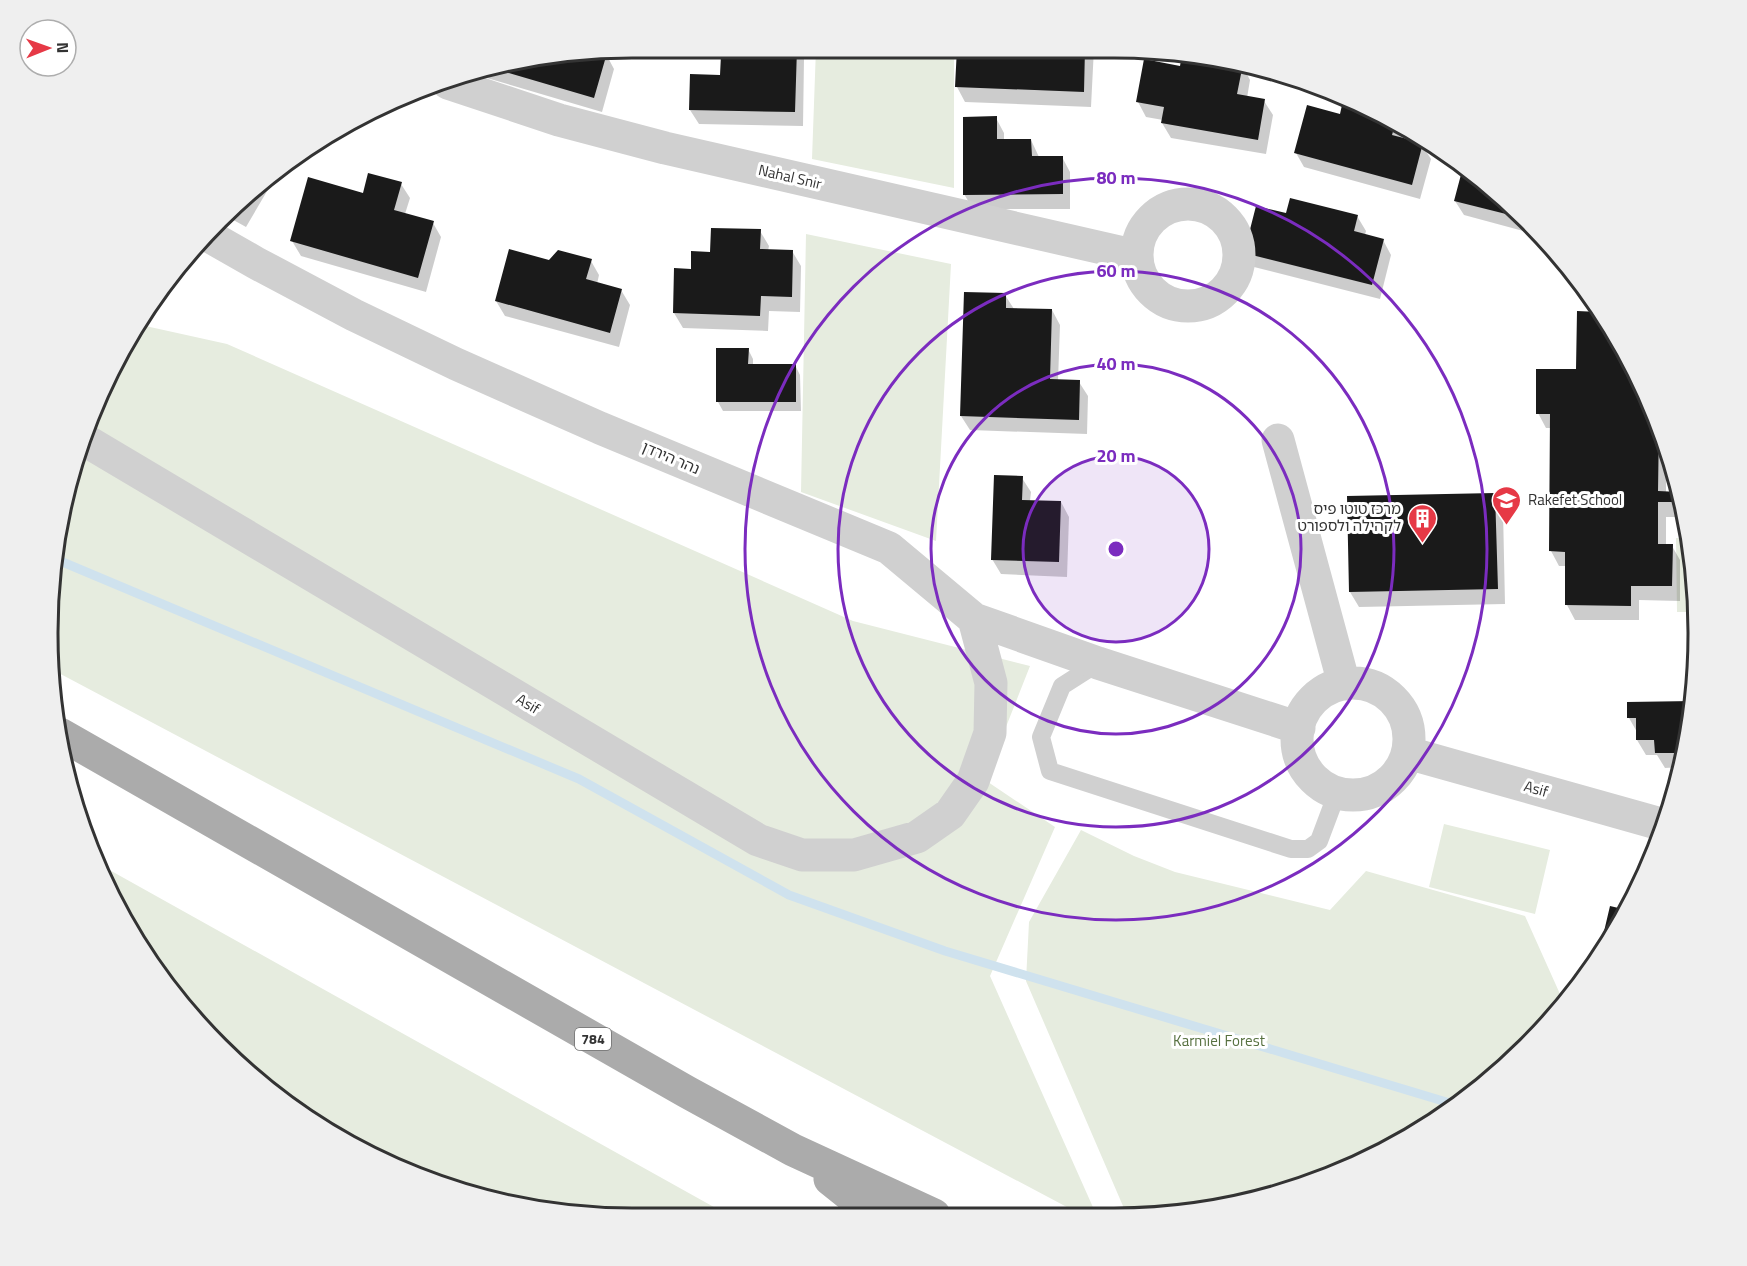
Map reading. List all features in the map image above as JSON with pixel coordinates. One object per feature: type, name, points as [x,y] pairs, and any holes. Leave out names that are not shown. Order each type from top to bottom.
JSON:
[{"type":"main road","name":"784","points":[[69,739],[687,1092],[794,1150],[919,1208]]},
{"type":"main road","points":[[794,1150],[867,1208]]},
{"type":"street","name":"Nahal Snir","points":[[457,86],[560,120],[644,143],[1137,256]]},
{"type":"street","name":"נהר הירדן","points":[[215,240],[354,315],[456,364],[600,428],[889,548],[975,619],[1098,663],[1299,728]]},
{"type":"street","points":[[1278,440],[1344,684]]},
{"type":"street","name":"Asif","points":[[91,444],[758,840],[802,855],[854,855],[917,837],[950,814],[973,781],[990,733],[991,683],[975,619]]},
{"type":"street","points":[[1351,682],[1369,684],[1384,692],[1397,703],[1406,718],[1410,735],[1408,753],[1401,770],[1389,783],[1373,792],[1355,796],[1337,793],[1321,785],[1308,773],[1300,757],[1297,740],[1300,723],[1307,707],[1319,694],[1334,686],[1344,684],[1351,682]]},
{"type":"street","name":"Asif","points":[[1408,753],[1656,823]]},
{"type":"lane","points":[[1098,663],[1062,686],[1041,737],[1050,771],[1291,849],[1308,849],[1319,841],[1337,793]]},
{"type":"green space","points":[[816,58],[954,58],[954,188],[812,159]]},
{"type":"green space","points":[[806,234],[951,264],[936,541],[801,492]]},
{"type":"green space","points":[[147,326],[227,344],[853,621],[1030,666],[985,780],[1055,827],[990,976],[1093,1208],[1069,1208],[60,674],[58,633],[63,558],[78,484],[102,413]]},
{"type":"green space","points":[[1676,538],[1680,538],[1684,558],[1687,612],[1677,612]]},
{"type":"green space","points":[[1444,824],[1550,850],[1535,914],[1429,887]]},
{"type":"green space","name":"Karmiel Forest","points":[[1081,830],[1134,856],[1175,872],[1330,910],[1366,871],[1525,916],[1560,994],[1520,1039],[1464,1089],[1401,1131],[1368,1148],[1334,1164],[1263,1188],[1189,1203],[1124,1207],[1026,981],[1029,922]]},
{"type":"green space","points":[[110,870],[716,1208],[595,1206],[558,1203],[521,1196],[484,1188],[413,1164],[346,1131],[283,1089],[254,1065],[201,1012],[155,952],[135,920]]},
{"type":"building","points":[[721,58],[797,58],[795,112],[689,110],[690,74],[720,75]]},
{"type":"building","points":[[956,58],[1085,58],[1084,92],[955,87]]},
{"type":"building","points":[[605,59],[594,98],[508,73],[558,63]]},
{"type":"building","points":[[1144,60],[1180,66],[1181,62],[1189,63],[1241,73],[1237,94],[1265,99],[1258,140],[1161,123],[1164,107],[1136,102]]},
{"type":"building","points":[[1307,105],[1340,114],[1342,106],[1393,131],[1392,135],[1407,139],[1422,148],[1412,185],[1294,153]]},
{"type":"building","points":[[997,116],[997,139],[1031,139],[1032,156],[1063,156],[1063,194],[963,195],[963,117]]},
{"type":"building","points":[[368,173],[402,182],[394,210],[434,221],[418,278],[290,241],[308,177],[363,193]]},
{"type":"building","points":[[1461,175],[1507,214],[1454,201]]},
{"type":"building","points":[[1290,198],[1358,215],[1354,231],[1384,239],[1372,285],[1244,253],[1256,206],[1286,213]]},
{"type":"building","points":[[711,228],[761,229],[760,249],[793,250],[792,297],[761,296],[760,316],[673,313],[674,268],[691,269],[691,251],[710,252]]},
{"type":"building","points":[[509,249],[549,260],[558,250],[592,259],[586,279],[622,289],[610,333],[495,301]]},
{"type":"building","points":[[964,292],[1006,293],[1006,308],[1052,309],[1050,379],[1080,380],[1079,420],[960,416]]},
{"type":"building","points":[[1577,311],[1590,312],[1612,346],[1645,413],[1659,450],[1658,491],[1671,492],[1673,502],[1658,502],[1658,544],[1673,544],[1672,586],[1631,586],[1631,606],[1565,605],[1565,552],[1549,551],[1550,414],[1536,414],[1536,369],[1576,369]]},
{"type":"building","points":[[716,348],[749,348],[748,364],[796,364],[796,402],[716,402]]},
{"type":"building","points":[[994,475],[1023,476],[1022,500],[1061,501],[1059,562],[991,560]]},
{"type":"building","name":"מרכז טוטו פיס לקהילה ולספורט","points":[[1495,493],[1498,589],[1349,592],[1347,496]]},
{"type":"building","points":[[1685,701],[1675,753],[1655,753],[1654,740],[1636,740],[1636,718],[1627,718],[1627,702]]},
{"type":"building","points":[[1610,906],[1618,908],[1612,920],[1604,934]]},
{"type":"waterway","points":[[63,562],[579,779],[789,895],[945,951],[1446,1102]]},
{"type":"place","name":"Rakefet School","points":[[1507,526]]},
{"type":"place","name":"מרכז טוטו פיס לקהילה ולספורט","points":[[1422,544]]}]
